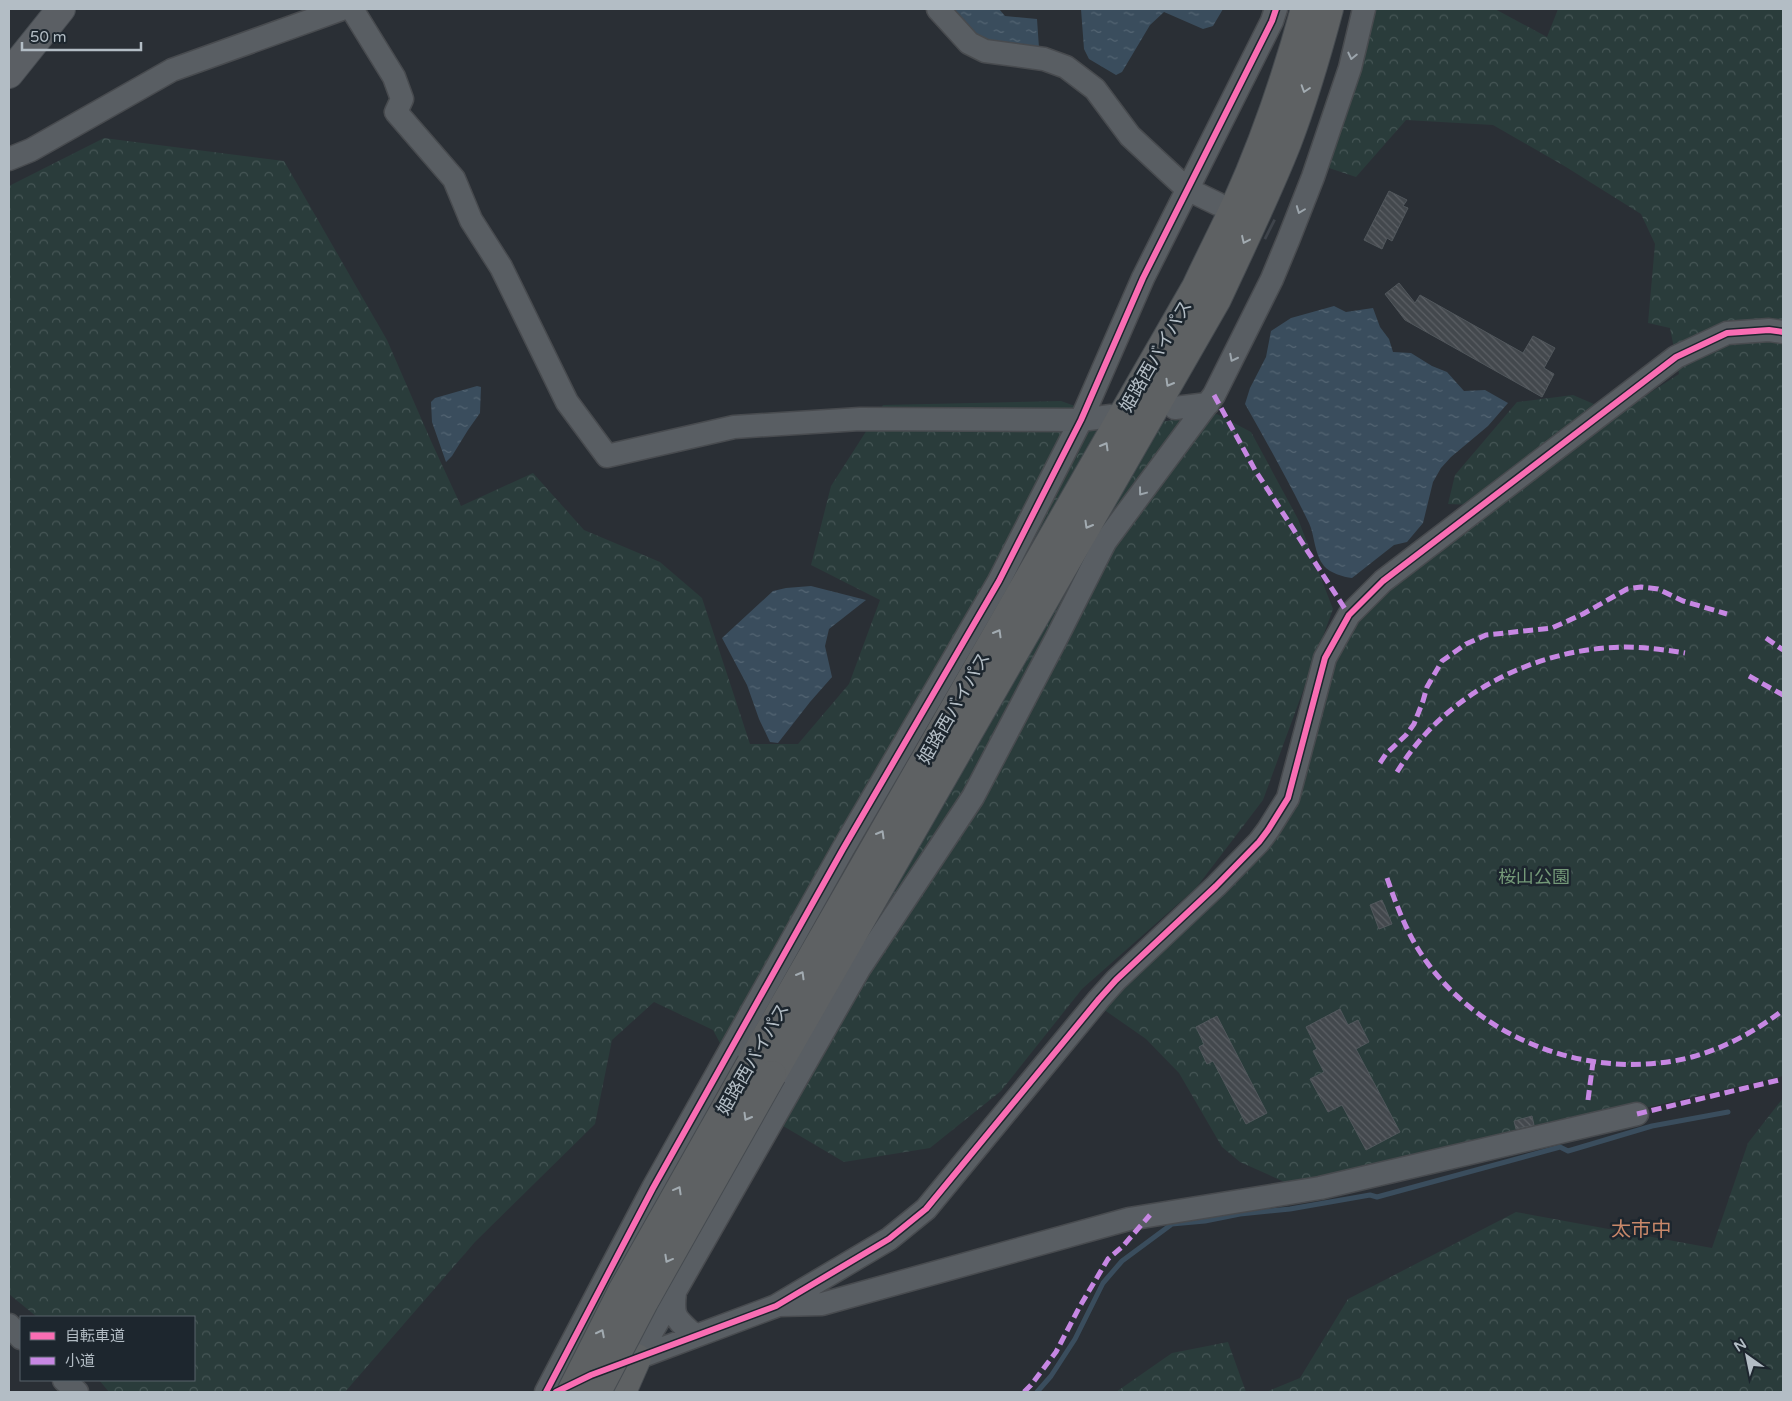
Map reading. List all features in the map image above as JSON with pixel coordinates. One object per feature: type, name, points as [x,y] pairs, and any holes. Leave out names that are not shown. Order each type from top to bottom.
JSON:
[{"type":"highway","name":"姫路西バイパス","points":[[761,1069],[1196,286],[1236,203],[1265,133],[1305,9]]},
{"type":"highway","name":"姫路西バイパス","points":[[582,1387],[622,1291],[761,1069],[1217,298],[1258,212],[1288,141],[1329,9]]},
{"type":"highway","points":[[622,1392],[637,1358]]},
{"type":"main road","points":[[9,74],[61,9]]},
{"type":"street","points":[[9,159],[31,150],[172,70],[342,9]]},
{"type":"street","points":[[352,9],[394,77],[402,99],[396,112],[454,179],[471,220],[501,267],[567,402],[607,456],[734,427],[860,419],[1081,420],[1110,416]]},
{"type":"street","points":[[938,9],[969,43],[985,51],[1044,59],[1066,67],[1095,89],[1130,136],[1187,188],[1218,204]]},
{"type":"street","points":[[546,1392],[653,1188],[833,866],[998,581],[1081,420],[1143,278],[1272,21],[1276,9]]},
{"type":"street","points":[[637,1358],[859,969],[973,797],[1056,640],[1105,542],[1214,395],[1272,279],[1280,234],[1313,176],[1350,68],[1364,9]]},
{"type":"street","points":[[582,1387],[637,1358],[776,1306],[888,1239],[926,1209],[1099,998],[1259,842],[1288,798],[1325,658],[1349,615],[1383,581],[1676,357],[1728,333],[1769,330],[1783,332]]},
{"type":"street","points":[[1175,408],[1208,404]]},
{"type":"street","points":[[776,1306],[822,1304],[1129,1219],[1320,1188],[1637,1114]]},
{"type":"street","points":[[675,1292],[673,1308],[675,1315],[695,1336]]},
{"type":"street","points":[[9,1326],[20,1337]]},
{"type":"street","points":[[575,1338],[585,1356],[582,1387]]},
{"type":"street","points":[[65,1381],[77,1392]]},
{"type":"green space","name":"桜山公園","points":[[1374,9],[1495,9],[1547,37],[1558,9],[1783,9],[1783,1076],[1298,1188],[1240,1162],[1222,1147],[1179,1073],[1146,1039],[1103,1009],[1227,888],[1271,842],[1332,659],[1369,604],[1499,506],[1448,504],[1455,475],[1517,402],[1573,395],[1617,414],[1679,374],[1670,328],[1648,323],[1655,244],[1641,214],[1566,167],[1493,125],[1406,120],[1356,177],[1329,168]]},
{"type":"green space","points":[[104,138],[284,161],[387,340],[461,506],[533,473],[584,530],[660,562],[702,598],[750,744],[798,744],[849,684],[880,600],[811,565],[831,486],[883,405],[1061,401],[1131,426],[1217,414],[1251,432],[1298,519],[1333,609],[1263,800],[1196,888],[1082,989],[1001,1091],[930,1148],[844,1162],[756,1110],[713,1030],[654,1002],[612,1040],[595,1124],[475,1242],[345,1392],[109,1392],[100,1381],[195,1381],[195,1316],[36,1316],[9,1294],[9,186]]},
{"type":"green space","points":[[1783,1098],[1783,1392],[1266,1392],[1300,1378],[1348,1299],[1516,1212],[1712,1248],[1748,1143]]},
{"type":"green space","points":[[1228,1342],[1246,1392],[1116,1392],[1172,1353]]},
{"type":"water","points":[[944,9],[999,9],[1005,16],[1037,19],[1039,48],[986,46]]},
{"type":"water","points":[[1081,9],[1223,9],[1213,26],[1203,29],[1164,12],[1150,25],[1122,72],[1116,75],[1089,59],[1084,49]]},
{"type":"water","points":[[1334,306],[1346,312],[1373,308],[1380,327],[1389,339],[1393,352],[1411,353],[1432,366],[1447,372],[1464,391],[1485,390],[1508,403],[1488,426],[1451,457],[1441,468],[1433,482],[1423,523],[1407,542],[1394,545],[1352,578],[1333,573],[1324,566],[1316,551],[1309,523],[1245,404],[1250,388],[1266,357],[1271,331],[1291,318]]},
{"type":"water","points":[[477,386],[481,387],[480,413],[452,456],[446,462],[432,422],[431,402],[435,398]]},
{"type":"water","points":[[811,586],[866,600],[829,629],[825,646],[832,677],[778,743],[770,742],[759,719],[747,685],[722,638],[773,591]]},
{"type":"building","points":[[1389,191],[1407,200],[1403,206],[1408,208],[1392,241],[1387,238],[1382,249],[1364,240]]},
{"type":"building","points":[[1399,283],[1415,303],[1420,295],[1523,353],[1533,336],[1555,348],[1544,368],[1554,374],[1542,397],[1405,320],[1385,294]]},
{"type":"building","points":[[1382,900],[1392,924],[1379,929],[1370,905]]},
{"type":"building","points":[[1340,1009],[1348,1025],[1358,1020],[1369,1042],[1356,1049],[1400,1132],[1366,1150],[1342,1105],[1328,1112],[1310,1079],[1324,1072],[1313,1051],[1317,1049],[1306,1027]]},
{"type":"building","points":[[1217,1016],[1267,1113],[1246,1124],[1213,1061],[1207,1064],[1199,1047],[1204,1044],[1196,1027]]},
{"type":"building","points":[[1532,1116],[1534,1125],[1516,1129],[1514,1121]]},
{"type":"waterway","points":[[1037,1392],[1051,1376],[1075,1339],[1103,1283],[1122,1261],[1172,1224],[1290,1209],[1370,1195],[1377,1197],[1560,1147],[1568,1151],[1652,1126],[1728,1112]]},
{"type":"tunnel","points":[[1239,214],[1271,230]]},
{"type":"marked path","points":[[1214,395],[1255,470],[1349,615]]},
{"type":"marked path","points":[[1380,763],[1414,724],[1427,687],[1442,661],[1466,644],[1486,635],[1552,628],[1583,614],[1627,589],[1641,587],[1658,589],[1683,601],[1727,614]]},
{"type":"marked path","points":[[1766,638],[1783,650]]},
{"type":"marked path","points":[[1397,772],[1417,744],[1440,720],[1466,698],[1526,666],[1558,656],[1591,649],[1633,647],[1685,653]]},
{"type":"marked path","points":[[1749,676],[1783,695]]},
{"type":"marked path","points":[[1387,878],[1414,942],[1426,961],[1450,990],[1479,1014],[1511,1034],[1545,1049],[1581,1059],[1618,1064],[1655,1063],[1692,1057],[1728,1044],[1751,1032],[1783,1010]]},
{"type":"marked path","points":[[1588,1100],[1593,1062]]},
{"type":"marked path","points":[[1637,1114],[1783,1079]]},
{"type":"marked path","points":[[1024,1392],[1056,1352],[1080,1306],[1108,1259],[1123,1246],[1150,1215]]},
{"type":"cycle path","points":[[546,1392],[653,1188],[843,849],[999,581],[1081,420],[1143,278],[1272,21],[1276,9]]},
{"type":"cycle path","points":[[556,1392],[591,1375],[776,1306],[889,1239],[926,1209],[1116,980],[1216,886],[1259,842],[1268,830],[1288,798],[1325,658],[1349,615],[1383,581],[1676,357],[1727,333],[1769,330],[1783,332]]},
{"type":"district","name":"太市中","points":[[1641,1230]]}]
